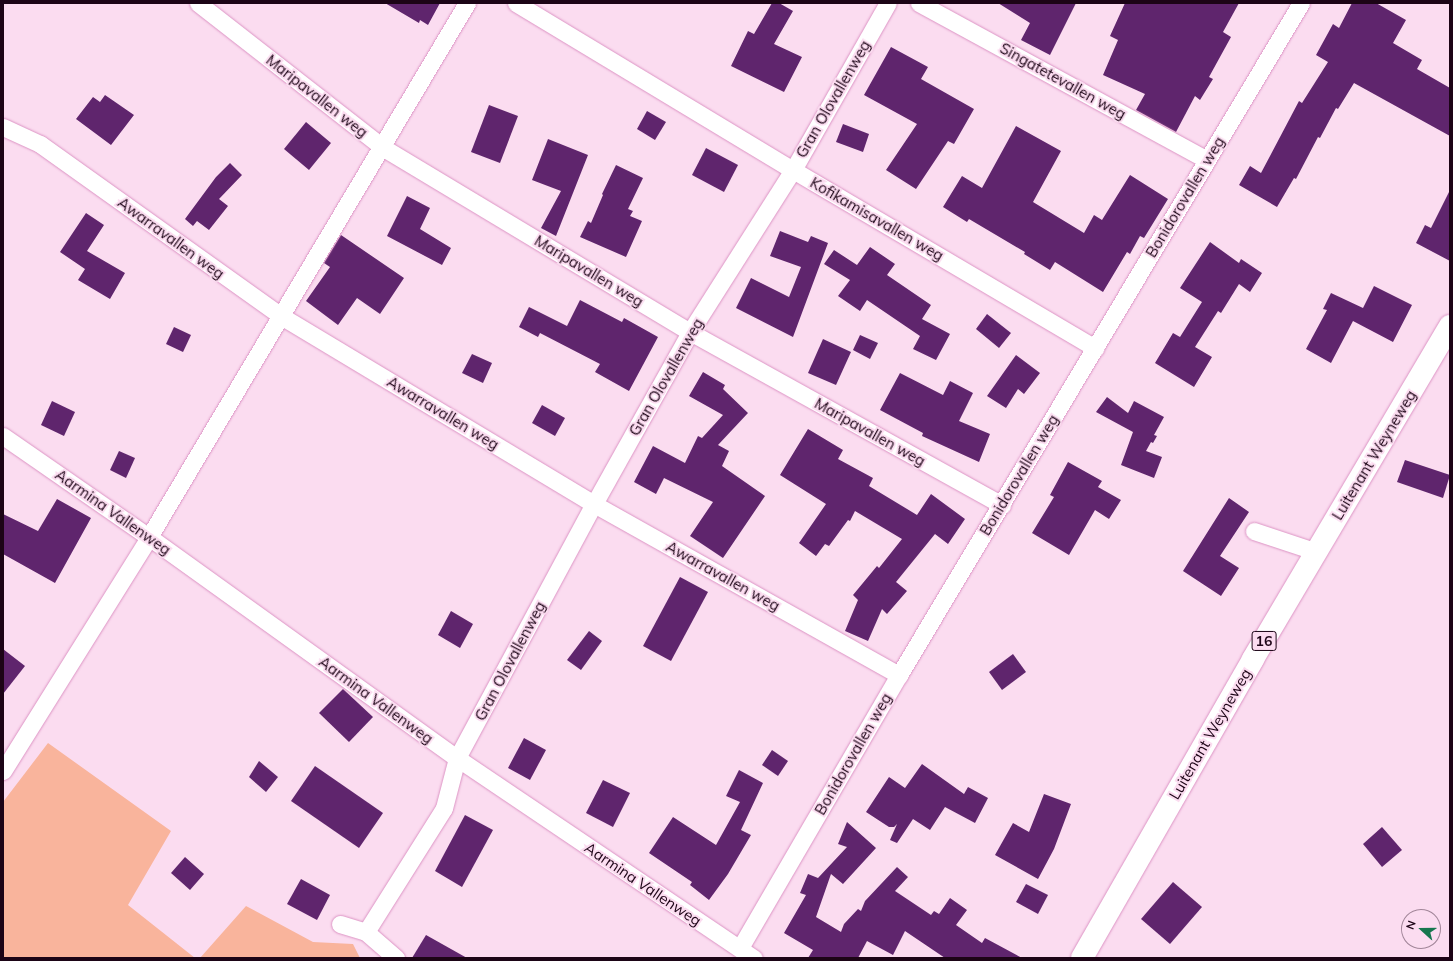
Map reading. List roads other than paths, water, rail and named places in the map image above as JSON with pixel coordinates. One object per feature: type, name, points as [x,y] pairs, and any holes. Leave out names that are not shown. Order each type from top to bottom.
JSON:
[{"type":"main road","name":"Luitenant Weyneweg","points":[[1082,958],[1317,552],[1450,326]]},
{"type":"street","name":"Maripavallen weg","points":[[198,3],[382,147],[690,332],[1002,505]]},
{"type":"street","points":[[3,771],[149,536],[467,3]]},
{"type":"street","name":"Kofikamisavallen weg","points":[[516,3],[793,170],[1095,348]]},
{"type":"street","name":"Gran Olovallenweg","points":[[366,932],[444,808],[457,758],[594,504],[690,332],[793,170],[888,3]]},
{"type":"street","name":"Singatetevallen weg","points":[[919,3],[1207,160]]},
{"type":"street","name":"Bonidorovallen weg","points":[[740,948],[899,675],[1301,3]]},
{"type":"street","name":"Awarravallen weg","points":[[3,127],[40,144],[281,316],[594,504],[899,675]]},
{"type":"street","name":"Aarmina Vallenweg","points":[[3,436],[149,536],[457,758],[754,958]]},
{"type":"street","points":[[1254,531],[1317,552]]},
{"type":"street","points":[[340,924],[366,932],[396,958]]}]
